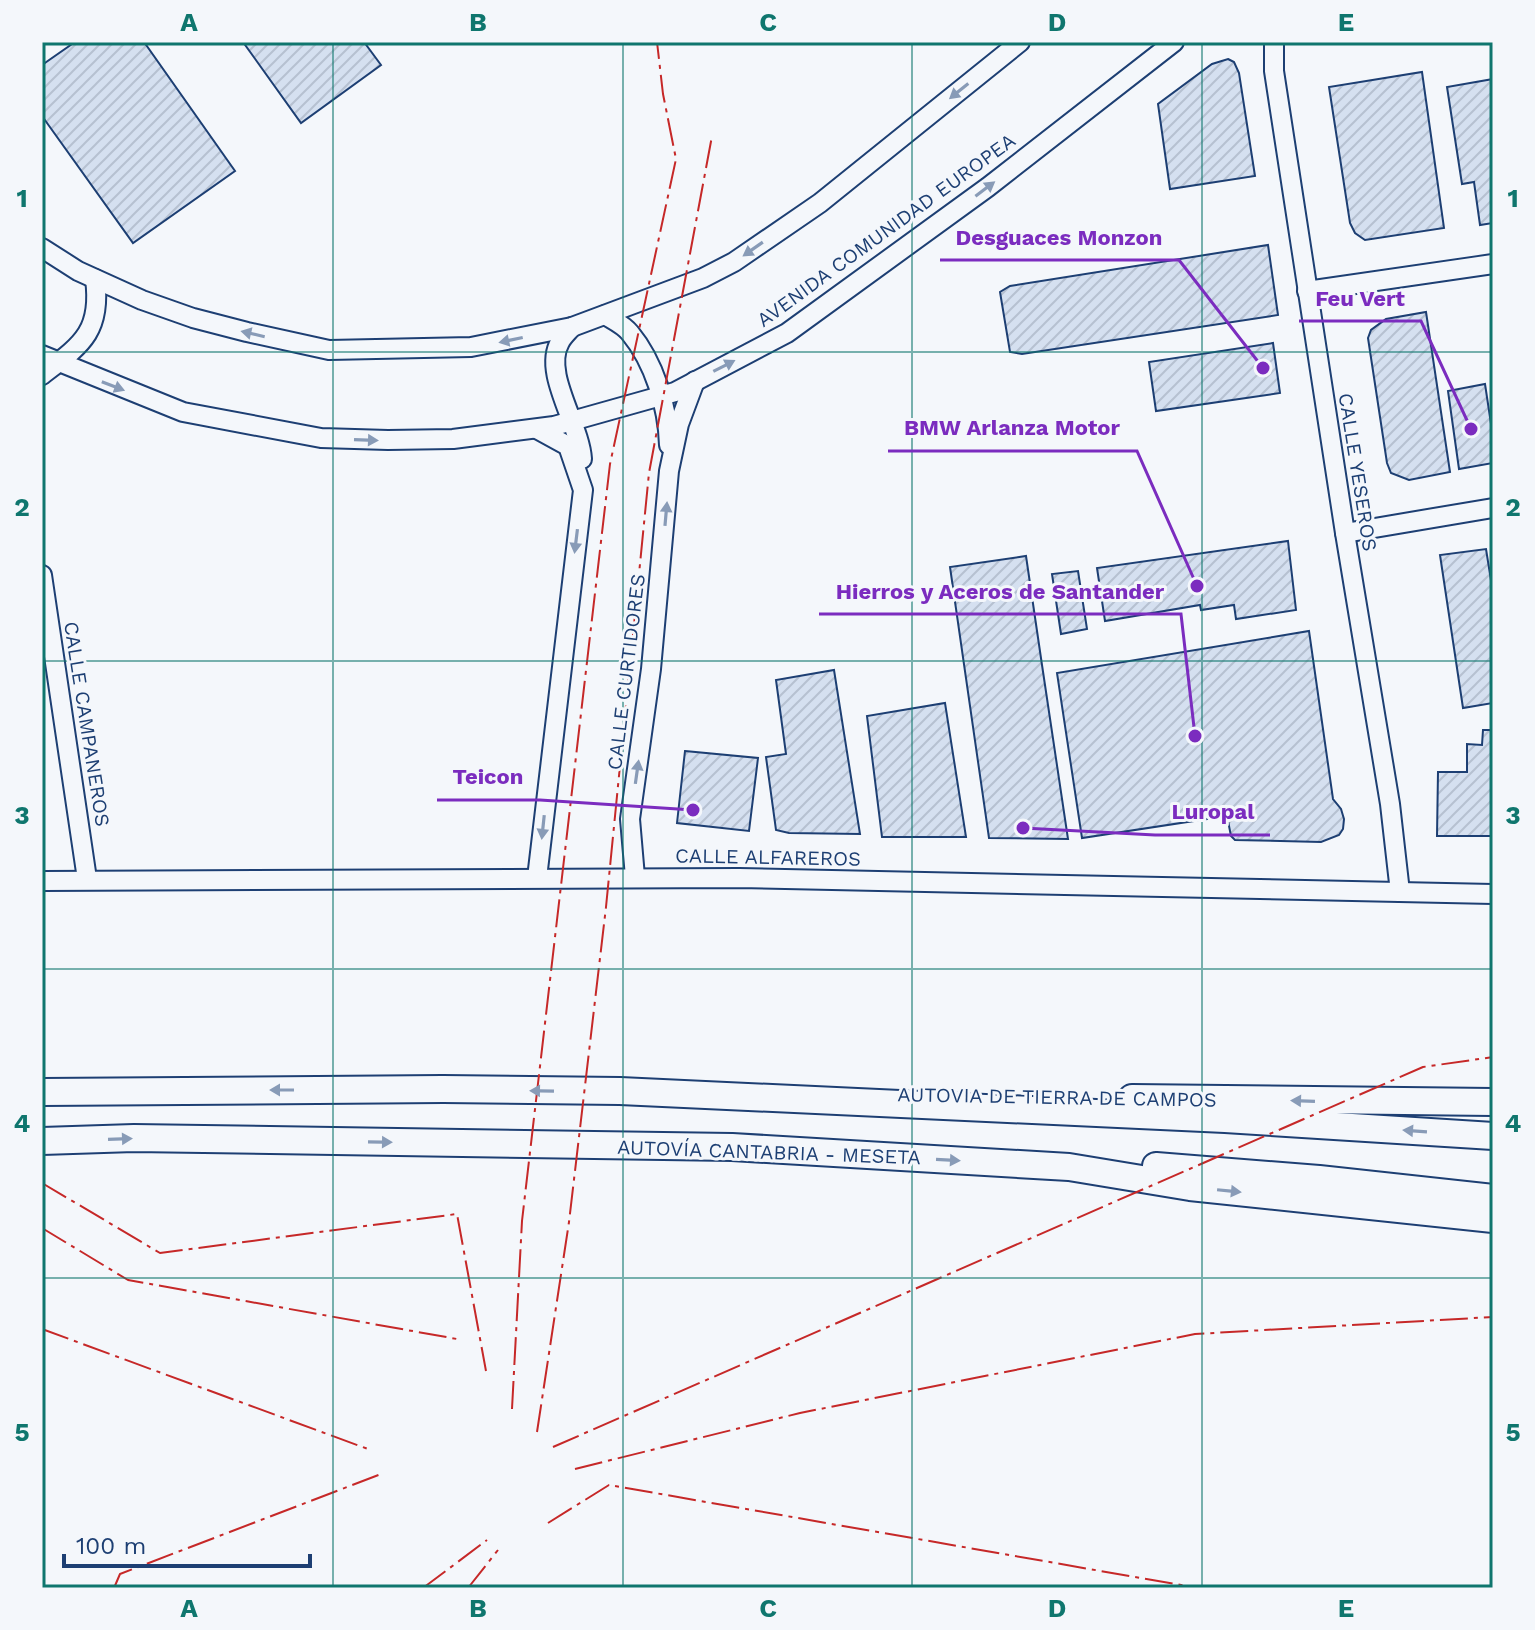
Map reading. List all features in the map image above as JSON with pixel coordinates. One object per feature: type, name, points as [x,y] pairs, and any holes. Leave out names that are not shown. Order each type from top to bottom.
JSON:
[{"type":"highway","points":[[42,1092],[620,1091],[1225,1119],[1493,1136]]},
{"type":"highway","name":"AUTOVIA DE TIERRA DE CAMPOS","points":[[620,1091],[1493,1102]]},
{"type":"highway","name":"AUTOVÍA CANTABRIA - MESETA","points":[[42,1141],[134,1138],[716,1147],[1069,1167],[1190,1187],[1493,1219]]},
{"type":"highway","points":[[1069,1167],[1143,1165],[1319,1179],[1493,1198]]},
{"type":"street","points":[[42,248],[50,262],[142,300],[193,318],[329,350],[471,347],[572,327],[703,278],[734,262],[820,203],[1020,42]]},
{"type":"street","name":"AVENIDA COMUNIDAD EUROPEA","points":[[50,359],[183,412],[321,438],[453,439],[537,429],[661,396],[787,333],[988,187],[1174,42]]},
{"type":"street","name":"CALLE YESEROS","points":[[1258,42],[1272,47],[1307,291],[1390,804],[1400,892]]},
{"type":"street","points":[[1307,291],[1493,264]]},
{"type":"street","points":[[42,375],[50,359],[79,345],[95,320],[98,303],[95,279]]},
{"type":"street","name":"CALLE CURTIDORES","points":[[605,315],[629,331],[644,355],[668,423],[669,471],[651,669],[630,819],[635,877]]},
{"type":"street","points":[[537,878],[583,490],[581,452],[555,361],[559,343],[572,327]]},
{"type":"street","name":"CALLE CURTIDORES","points":[[669,471],[679,424],[695,381]]},
{"type":"street","points":[[537,429],[568,446],[583,490]]},
{"type":"street","points":[[1345,533],[1493,508]]},
{"type":"street","name":"CALLE CAMPANEROS","points":[[42,575],[87,879]]},
{"type":"street","name":"CALLE ALFAREROS","points":[[42,881],[635,877],[1493,894]]},
{"type":"building","points":[[75,42],[144,42],[235,171],[133,243],[42,116],[42,65]]},
{"type":"building","points":[[243,42],[364,42],[381,65],[301,123]]},
{"type":"building","points":[[1228,59],[1234,62],[1239,73],[1255,176],[1170,189],[1158,104],[1212,64]]},
{"type":"building","points":[[1422,72],[1444,228],[1365,240],[1355,233],[1350,223],[1329,87]]},
{"type":"building","points":[[1493,79],[1493,223],[1480,225],[1474,182],[1462,184],[1447,87]]},
{"type":"building","points":[[1268,245],[1278,315],[1022,354],[1010,352],[1000,292],[1010,286]]},
{"type":"building","points":[[1426,312],[1450,472],[1409,480],[1391,473],[1387,463],[1368,338],[1371,330],[1386,319]]},
{"type":"building","points":[[1273,343],[1280,393],[1156,411],[1149,362]]},
{"type":"building","points":[[1485,384],[1493,437],[1493,463],[1459,469],[1448,391]]},
{"type":"building","points":[[1288,541],[1296,610],[1236,619],[1234,605],[1201,610],[1200,605],[1105,621],[1097,568]]},
{"type":"building","points":[[1486,549],[1493,593],[1493,703],[1463,708],[1440,555]]},
{"type":"building","points":[[1026,556],[1068,839],[989,838],[950,567]]},
{"type":"building","points":[[1078,571],[1087,629],[1061,634],[1052,574]]},
{"type":"building","points":[[1309,631],[1333,799],[1344,819],[1339,835],[1321,842],[1235,840],[1231,836],[1227,816],[1082,838],[1057,673]]},
{"type":"building","points":[[834,670],[860,834],[776,830],[766,757],[786,754],[776,680]]},
{"type":"building","points":[[945,703],[966,837],[882,837],[867,716]]},
{"type":"building","points":[[1483,730],[1493,730],[1493,836],[1437,836],[1438,772],[1467,772],[1467,744],[1482,745]]},
{"type":"building","points":[[685,751],[758,758],[749,831],[677,823]]},
{"type":"power","points":[[512,1409],[522,1221],[610,464],[676,159],[663,94],[657,42]]},
{"type":"power","points":[[537,1432],[569,1222],[606,907],[649,473],[712,136]]},
{"type":"power","points":[[553,1447],[1423,1067],[1493,1057]]},
{"type":"power","points":[[42,1183],[160,1253],[457,1214],[486,1371]]},
{"type":"power","points":[[42,1228],[128,1280],[457,1339]]},
{"type":"power","points":[[575,1469],[800,1413],[1195,1334],[1493,1317]]},
{"type":"power","points":[[42,1329],[368,1449]]},
{"type":"power","points":[[114,1588],[120,1574],[381,1474]]},
{"type":"power","points":[[548,1523],[609,1485],[1198,1588]]},
{"type":"power","points":[[423,1588],[487,1540]]},
{"type":"power","points":[[468,1588],[498,1550]]},
{"type":"place","name":"Desguaces Monzon","points":[[1263,368]]},
{"type":"place","name":"Feu Vert","points":[[1471,429]]},
{"type":"place","name":"BMW Arlanza Motor","points":[[1197,586]]},
{"type":"place","name":"Hierros y Aceros de Santander","points":[[1195,736]]},
{"type":"place","name":"Teicon","points":[[693,810]]},
{"type":"place","name":"Luropal","points":[[1023,828]]}]
